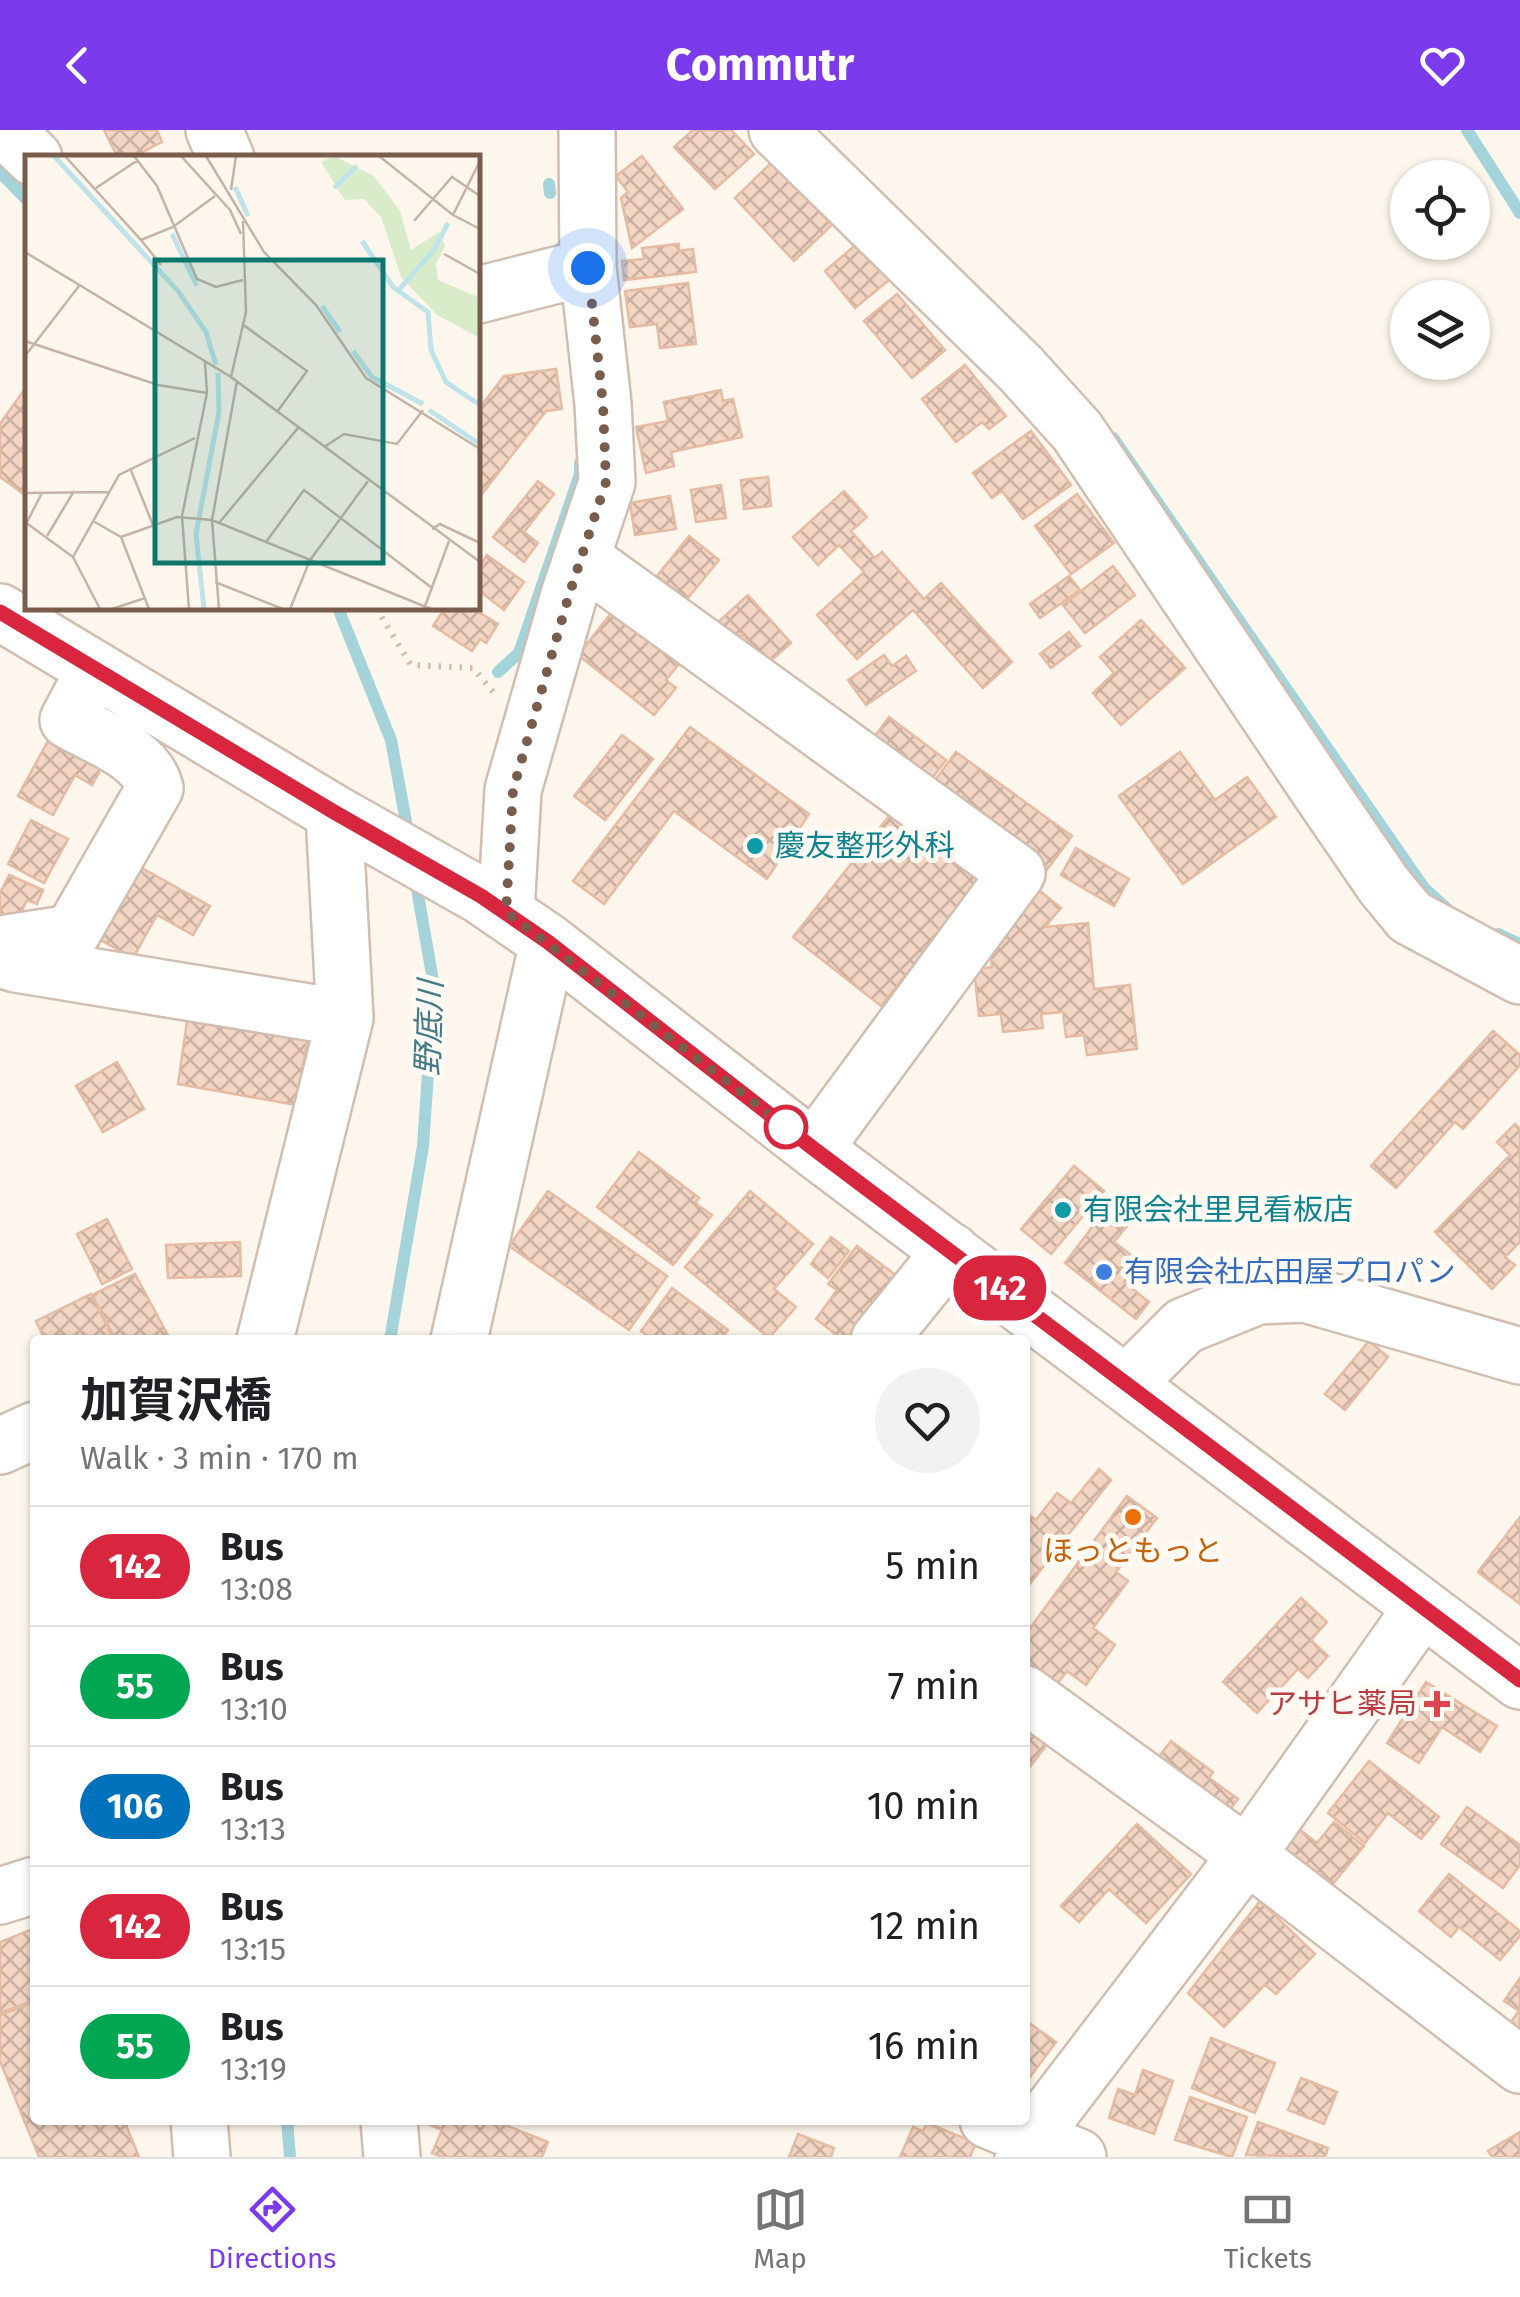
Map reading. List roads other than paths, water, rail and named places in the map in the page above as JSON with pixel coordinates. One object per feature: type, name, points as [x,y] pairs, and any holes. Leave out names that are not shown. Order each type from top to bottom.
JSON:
[{"type":"street","points":[[4,130],[31,155]]},
{"type":"street","points":[[214,130],[225,155]]},
{"type":"street","points":[[460,1335],[512,917],[513,790],[606,482],[603,404],[588,268],[586,130]]},
{"type":"street","points":[[777,130],[1021,369],[1077,431],[1332,810],[1410,917],[1520,976]]},
{"type":"street","points":[[480,295],[588,268]]},
{"type":"street","points":[[583,559],[1016,873],[814,1149]]},
{"type":"street","points":[[0,612],[512,917],[1520,1680]]},
{"type":"street","points":[[0,944],[72,933],[155,788],[152,775],[136,759],[68,720],[95,669]]},
{"type":"street","points":[[254,1334],[345,1018],[350,822]]},
{"type":"street","points":[[0,959],[345,1018]]},
{"type":"street","points":[[882,1335],[952,1251]]},
{"type":"street","points":[[1128,1384],[1184,1326],[1258,1296],[1304,1294],[1520,1356]]},
{"type":"street","points":[[0,1446],[30,1432]]},
{"type":"street","points":[[1030,2143],[1246,1854],[1422,1608]]},
{"type":"street","points":[[1030,1698],[1246,1854],[1520,2065]]},
{"type":"street","points":[[0,1896],[30,1887]]},
{"type":"street","points":[[199,2125],[202,2157]]},
{"type":"street","points":[[390,2125],[392,2157]]},
{"type":"waterway","points":[[1467,130],[1520,213]]},
{"type":"waterway","name":"野底川","points":[[0,172],[25,198]]},
{"type":"waterway","points":[[549,184],[550,193]]},
{"type":"waterway","points":[[1113,438],[1424,888],[1448,910]]},
{"type":"waterway","points":[[498,672],[519,653],[580,474],[580,463]]},
{"type":"waterway","name":"野底川","points":[[339,610],[391,740],[409,838]]},
{"type":"waterway","name":"野底川","points":[[391,1335],[423,1146],[434,986],[415,878]]},
{"type":"waterway","points":[[1498,934],[1520,944]]},
{"type":"waterway","name":"野底川","points":[[287,2125],[290,2157]]},
{"type":"place","name":"慶友整形外科","points":[[755,846]]},
{"type":"place","name":"有限会社里見看板店","points":[[1063,1210]]},
{"type":"place","name":"有限会社広田屋プロパン","points":[[1104,1272]]},
{"type":"place","name":"ほっともっと","points":[[1133,1517]]},
{"type":"place","name":"アサヒ薬局","points":[[1437,1704]]}]
